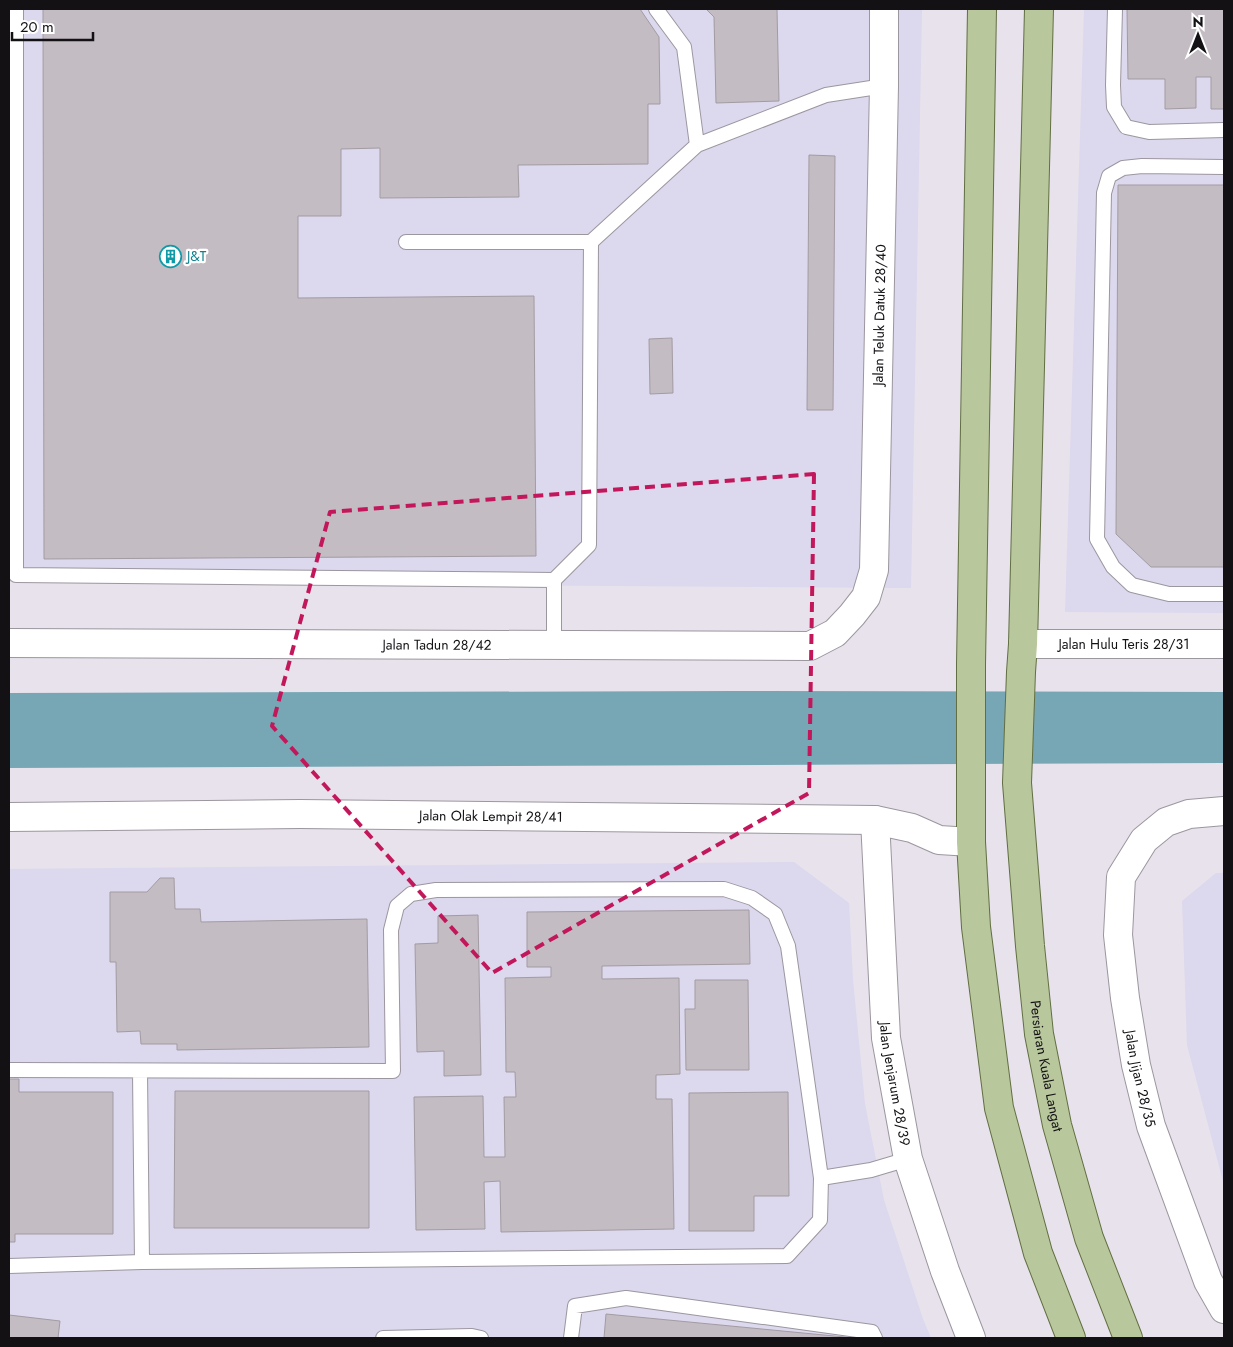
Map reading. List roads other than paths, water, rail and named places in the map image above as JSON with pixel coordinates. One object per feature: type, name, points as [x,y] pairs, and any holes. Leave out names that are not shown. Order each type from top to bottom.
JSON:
[{"type":"main road","points":[[982,9],[971,665],[971,842],[976,927],[999,1108],[1038,1253],[1071,1338]]},
{"type":"main road","name":"Persiaran Kuala Langat","points":[[1040,9],[1023,644],[1017,783],[1039,1034],[1057,1125],[1089,1238],[1128,1338]]},
{"type":"street","name":"Jalan Teluk Datuk 28/40","points":[[852,615],[866,597],[874,570],[884,9]]},
{"type":"street","name":"Jalan Tadun 28/42","points":[[9,643],[810,646],[835,633],[852,615]]},
{"type":"street","name":"Jalan Hulu Teris 28/31","points":[[1023,644],[1224,644]]},
{"type":"street","name":"Jalan Jijan 28/35","points":[[1224,811],[1189,814],[1166,822],[1144,840],[1121,877],[1118,935],[1125,998],[1136,1065],[1154,1135],[1208,1281],[1224,1309]]},
{"type":"street","name":"Jalan Olak Lempit 28/41","points":[[9,817],[310,814],[875,820],[912,828],[939,840],[971,842]]},
{"type":"street","name":"Jalan Jenjarum 28/39","points":[[875,820],[886,1038],[908,1159],[945,1270],[971,1338]]},
{"type":"lane","points":[[16,9],[16,575],[554,580]]},
{"type":"lane","points":[[656,9],[684,47],[697,145]]},
{"type":"lane","points":[[1115,9],[1114,107],[1126,127],[1149,132],[1224,130]]},
{"type":"lane","points":[[406,242],[591,242],[697,145],[826,95],[884,86]]},
{"type":"lane","points":[[1224,167],[1142,166],[1123,168],[1109,176],[1104,193],[1097,539],[1112,567],[1132,585],[1169,594],[1224,594]]},
{"type":"lane","points":[[554,645],[554,580],[588,545],[591,242]]},
{"type":"lane","points":[[9,1070],[393,1072],[391,930],[397,906],[411,894],[436,890],[724,889],[752,898],[776,914],[788,946],[820,1178],[820,1220],[787,1256],[142,1262],[9,1266]]},
{"type":"lane","points":[[140,1071],[142,1262]]},
{"type":"lane","points":[[820,1178],[872,1170],[908,1159]]},
{"type":"lane","points":[[571,1338],[575,1306],[626,1298],[872,1332],[876,1338]]},
{"type":"lane","points":[[383,1338],[472,1336],[481,1338]]},
{"type":"water","points":[[1224,692],[1224,763],[9,768],[9,693]]},
{"type":"place","name":"J&T","points":[[171,256]]}]
